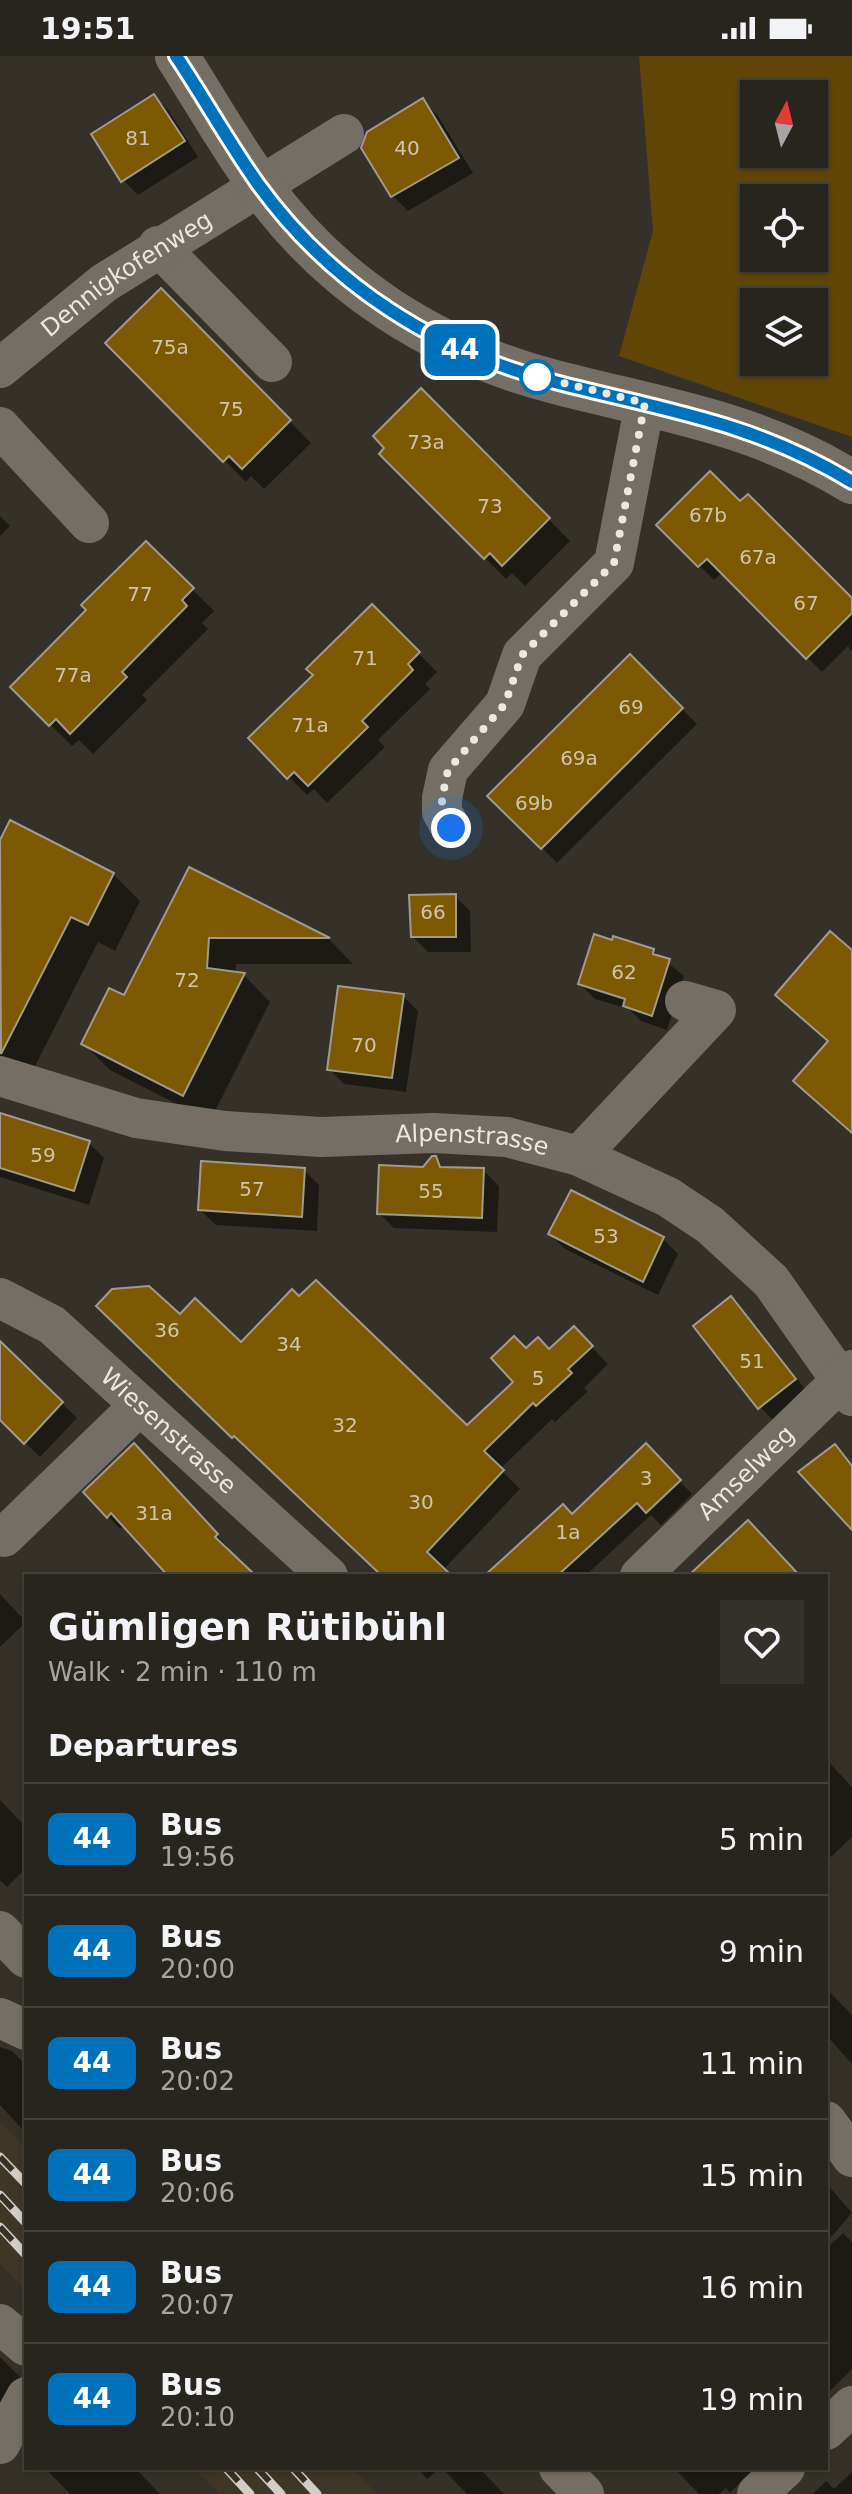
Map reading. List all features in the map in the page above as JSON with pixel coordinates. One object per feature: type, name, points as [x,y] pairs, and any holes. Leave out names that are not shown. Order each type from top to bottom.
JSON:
[{"type":"street","points":[[177,56],[259,185],[340,273],[372,300],[422,332],[473,356],[510,368],[695,414],[766,437],[852,482]]},
{"type":"street","name":"Dennigkofenweg","points":[[0,368],[104,283],[158,246],[344,134]]},
{"type":"street","points":[[158,246],[272,362]]},
{"type":"street","points":[[451,828],[442,812],[448,770],[505,704],[522,655],[614,563],[645,403]]},
{"type":"street","points":[[0,427],[89,523]]},
{"type":"street","points":[[579,1156],[716,1010],[685,1001]]},
{"type":"street","name":"Alpenstrasse","points":[[0,1076],[136,1118],[225,1131],[321,1137],[434,1133],[507,1137],[579,1156],[668,1197],[710,1225],[771,1281],[848,1382]]},
{"type":"street","name":"Wiesenstrasse","points":[[0,1298],[52,1325],[326,1574]]},
{"type":"street","name":"Amselweg","points":[[642,1574],[848,1382]]},
{"type":"street","points":[[4,1537],[140,1405]]},
{"type":"street","points":[[0,1931],[24,1956]]},
{"type":"street","points":[[0,2018],[24,2029]]},
{"type":"street","points":[[828,2124],[852,2157]]},
{"type":"street","points":[[0,2324],[24,2344]]},
{"type":"street","points":[[0,2444],[24,2401]]},
{"type":"street","points":[[828,2428],[852,2406]]},
{"type":"street","points":[[561,2470],[584,2494]]},
{"type":"street","points":[[757,2494],[783,2470]]},
{"type":"shaded area","points":[[639,56],[852,56],[852,437],[619,356],[653,231]]},
{"type":"shaded area","points":[[0,2121],[24,2146],[24,2289],[0,2264]]},
{"type":"shaded area","points":[[197,2470],[354,2470],[377,2494],[220,2494]]},
{"type":"building","points":[[154,94],[185,141],[121,182],[91,134]]},
{"type":"building","points":[[423,98],[459,158],[391,197],[361,148],[367,132]]},
{"type":"building","points":[[161,288],[291,420],[242,469],[229,456],[223,462],[105,343]]},
{"type":"building","points":[[421,388],[550,518],[502,566],[490,553],[484,559],[379,454],[384,448],[373,436]]},
{"type":"building","points":[[710,471],[740,501],[748,494],[852,598],[852,613],[806,659],[707,559],[698,567],[656,525]]},
{"type":"building","points":[[146,541],[194,588],[182,600],[187,606],[122,672],[127,677],[70,734],[56,719],[49,726],[10,687],[86,610],[81,605]]},
{"type":"building","points":[[372,604],[420,652],[408,664],[413,670],[362,721],[368,727],[308,786],[294,772],[287,779],[248,738],[313,675],[306,669]]},
{"type":"building","points":[[630,654],[683,708],[541,849],[487,796]]},
{"type":"building","points":[[10,820],[114,873],[88,925],[71,917],[1,1054],[0,840]]},
{"type":"building","points":[[189,867],[330,938],[209,938],[207,968],[245,973],[183,1096],[81,1044],[109,988],[124,995]]},
{"type":"building","points":[[456,894],[456,937],[411,937],[409,895]]},
{"type":"building","points":[[830,931],[852,950],[852,1133],[793,1081],[828,1041],[775,995]]},
{"type":"building","points":[[594,934],[612,940],[613,936],[654,949],[653,954],[670,959],[652,1016],[623,1006],[625,999],[578,984]]},
{"type":"building","points":[[338,986],[404,994],[392,1078],[327,1070]]},
{"type":"building","points":[[0,1113],[90,1141],[74,1191],[0,1168]]},
{"type":"building","points":[[432,1156],[436,1156],[440,1167],[484,1168],[482,1218],[377,1214],[379,1165],[423,1167]]},
{"type":"building","points":[[201,1161],[305,1168],[302,1217],[198,1210]]},
{"type":"building","points":[[571,1190],[664,1237],[643,1282],[548,1234]]},
{"type":"building","points":[[316,1280],[467,1425],[513,1382],[491,1358],[514,1336],[526,1348],[538,1337],[549,1349],[574,1326],[593,1346],[568,1369],[572,1373],[536,1406],[533,1403],[484,1451],[504,1470],[427,1552],[450,1574],[380,1574],[234,1436],[232,1438],[96,1306],[112,1289],[149,1286],[180,1314],[195,1298],[241,1342],[292,1289],[299,1296]]},
{"type":"building","points":[[731,1296],[796,1379],[758,1409],[693,1326]]},
{"type":"building","points":[[0,1341],[63,1402],[24,1444],[0,1420]]},
{"type":"building","points":[[134,1443],[218,1534],[215,1537],[254,1574],[166,1574],[111,1513],[107,1518],[83,1492]]},
{"type":"building","points":[[646,1443],[681,1480],[646,1513],[637,1503],[559,1574],[486,1574],[563,1504],[572,1514]]},
{"type":"building","points":[[835,1444],[852,1466],[852,1530],[798,1472]]},
{"type":"building","points":[[748,1520],[798,1574],[690,1574]]},
{"type":"railway","points":[[0,2157],[24,2182]]},
{"type":"railway","points":[[0,2195],[24,2221]]},
{"type":"railway","points":[[0,2227],[24,2253]]},
{"type":"railway","points":[[228,2470],[250,2494]]},
{"type":"railway","points":[[259,2470],[281,2494]]},
{"type":"railway","points":[[295,2470],[317,2494]]},
{"type":"bus line","name":"44","points":[[176,56],[259,185],[306,240],[372,300],[422,332],[473,356],[531,375],[738,427],[779,443],[852,482]]},
{"type":"route","points":[[451,828],[442,812],[448,770],[505,704],[522,655],[614,563],[645,403],[531,375],[537,377]]}]
